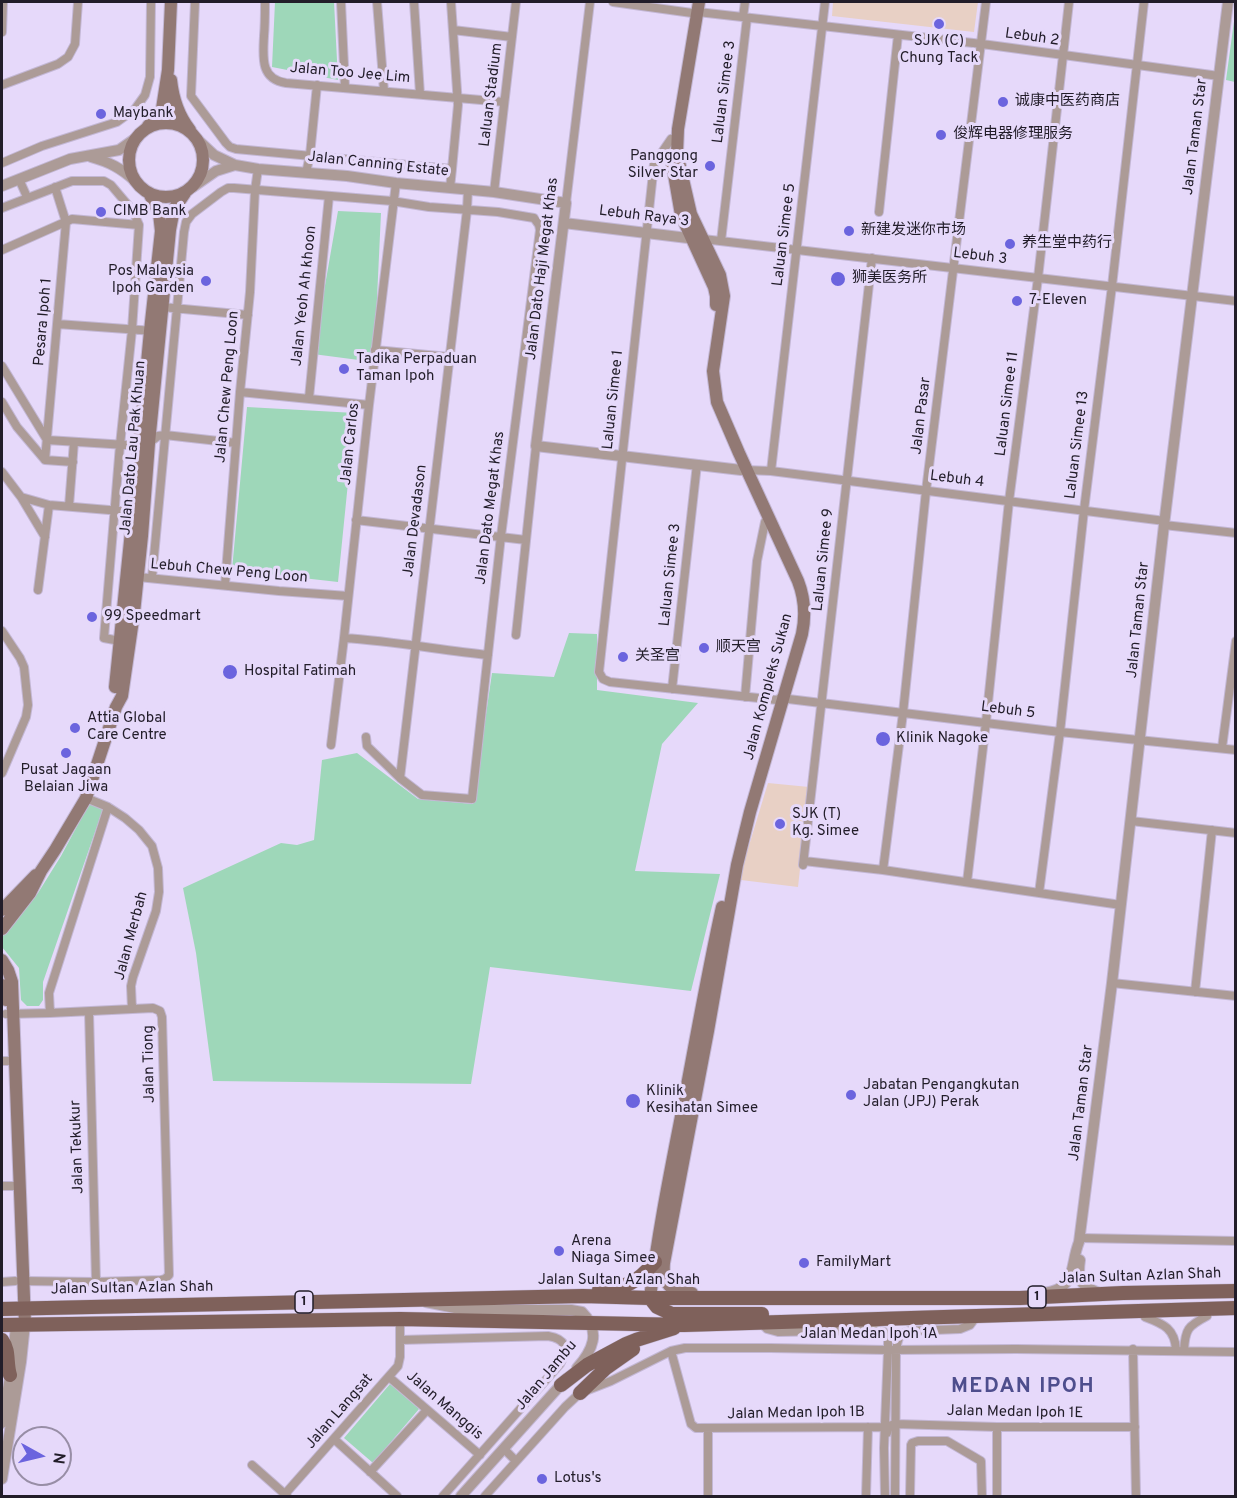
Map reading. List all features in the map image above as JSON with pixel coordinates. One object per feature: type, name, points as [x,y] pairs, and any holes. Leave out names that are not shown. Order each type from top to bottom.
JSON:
[{"type":"main road","points":[[168,70],[173,98],[184,123],[196,137],[203,153],[204,165],[200,177],[189,190],[174,198],[162,198],[150,195],[141,189],[130,170],[129,159],[131,148],[140,134],[162,109],[168,70],[171,2]]},
{"type":"main road","name":"Jalan Kompleks Sukan","points":[[696,7],[670,153],[685,226],[697,239],[720,275],[724,296],[713,371],[717,402],[765,522],[796,588],[801,615],[737,865],[664,1269],[667,1282],[672,1289],[708,1298]]},
{"type":"main road","name":"Jalan Kompleks Sukan","points":[[696,7],[678,129],[677,153],[697,239]]},
{"type":"main road","points":[[140,134],[152,125],[174,123],[184,127],[196,137]]},
{"type":"main road","name":"Jalan Dato Lau Pak Khuan","points":[[117,707],[115,689],[133,512],[146,440],[170,230],[174,209],[189,190]]},
{"type":"main road","name":"Jalan Dato Lau Pak Khuan","points":[[2,929],[30,893],[86,798],[122,696],[142,536],[150,331],[161,231],[159,213],[150,195]]},
{"type":"main road","name":"Jalan Kompleks Sukan","points":[[651,1298],[672,1160],[708,970],[733,855],[756,769],[802,634],[805,615],[804,598],[791,563],[743,470]]},
{"type":"main road","name":"Jalan Dato Lau Pak Khuan","points":[[2,909],[41,871]]},
{"type":"main road","points":[[2,920],[14,905],[22,888]]},
{"type":"main road","points":[[2,960],[8,970],[6,1000]]},
{"type":"main road","points":[[2,974],[10,1013]]},
{"type":"main road","points":[[7,983],[10,1013],[8,1061],[14,1148],[11,1186],[19,1281],[14,1308],[20,1324]]},
{"type":"main road","points":[[691,1062],[698,1047],[704,1015],[711,1011]]},
{"type":"main road","points":[[672,1160],[680,1153],[686,1127],[692,1114]]},
{"type":"main road","points":[[583,1296],[596,1290],[623,1287],[632,1283],[655,1262]]},
{"type":"main road","name":"Jalan Sultan Azlan Shah","points":[[14,1308],[583,1296],[1020,1298],[1099,1293],[1236,1291]]},
{"type":"main road","points":[[1020,1298],[1078,1300],[1236,1296]]},
{"type":"main road","points":[[651,1298],[653,1304],[672,1314],[821,1313],[840,1320]]},
{"type":"main road","name":"1","points":[[2,1325],[400,1319],[684,1325],[1236,1308]]},
{"type":"main road","points":[[1064,1313],[1082,1320],[1236,1316]]},
{"type":"main road","points":[[561,1385],[603,1356],[636,1340],[684,1325]]},
{"type":"main road","points":[[580,1393],[606,1368],[652,1335]]},
{"type":"main road","points":[[2,1340],[8,1350],[10,1375]]},
{"type":"street","points":[[2,85],[58,64],[68,57],[75,44],[78,2]]},
{"type":"street","points":[[2,163],[42,146],[117,122],[135,109],[145,95],[150,77],[151,2]]},
{"type":"street","points":[[195,2],[190,91],[193,101],[230,147],[452,169]]},
{"type":"street","name":"Jalan Too Jee Lim","points":[[265,2],[263,62],[268,73],[280,82],[504,102]]},
{"type":"street","points":[[341,2],[345,87]]},
{"type":"street","points":[[377,2],[384,91]]},
{"type":"street","points":[[414,2],[420,94]]},
{"type":"street","points":[[450,188],[458,105],[451,2]]},
{"type":"street","name":"Laluan Stadium","points":[[494,192],[516,2]]},
{"type":"street","name":"Jalan Dato Haji Megat Khas","points":[[516,635],[536,446],[590,2]]},
{"type":"street","name":"Lebuh 2","points":[[613,2],[696,7],[745,17],[982,44],[1219,75]]},
{"type":"street","name":"Laluan Simee 3","points":[[721,241],[745,2]]},
{"type":"street","name":"Laluan Simee 5","points":[[771,471],[825,2]]},
{"type":"street","name":"Jalan Pasar","points":[[883,870],[986,2]]},
{"type":"street","name":"Laluan Simee 11","points":[[967,882],[1009,501],[1038,278],[1069,2]]},
{"type":"street","name":"Laluan Simee 13","points":[[1039,893],[1060,732],[1144,2]]},
{"type":"street","name":"Jalan Taman Star","points":[[1020,1298],[1055,1291],[1066,1284],[1072,1273],[1079,1240],[1112,983],[1191,296],[1228,2]]},
{"type":"street","points":[[2,8],[2,32]]},
{"type":"street","points":[[453,30],[512,37]]},
{"type":"street","points":[[879,212],[898,35]]},
{"type":"street","points":[[306,173],[317,85]]},
{"type":"street","points":[[2,186],[70,159],[118,150],[140,134]]},
{"type":"street","points":[[196,137],[214,155],[234,165]]},
{"type":"street","name":"Laluan Simee 1","points":[[599,669],[654,164],[671,140]]},
{"type":"street","points":[[88,157],[118,167],[135,181]]},
{"type":"street","points":[[189,190],[216,171],[234,165]]},
{"type":"street","name":"Jalan Canning Estate","points":[[234,165],[468,189],[566,202]]},
{"type":"street","name":"Jalan Chew Peng Loon","points":[[225,585],[258,169]]},
{"type":"street","points":[[19,179],[27,197]]},
{"type":"street","points":[[2,208],[73,180],[108,182],[133,211],[139,225],[132,330],[104,638],[120,640]]},
{"type":"street","name":"Jalan Carlos","points":[[331,745],[392,201],[396,183]]},
{"type":"street","name":"Pesara Ipoh 1","points":[[45,460],[66,222],[55,187]]},
{"type":"street","points":[[152,578],[186,222],[192,214],[228,188],[392,201],[467,210]]},
{"type":"street","name":"Jalan Devadason","points":[[400,778],[468,189]]},
{"type":"street","name":"Jalan Yeoh Ah khoon","points":[[309,398],[329,196]]},
{"type":"street","name":"Jalan Dato Megat Khas","points":[[400,778],[422,795],[472,799],[501,536],[540,230],[537,221],[530,217],[467,210]]},
{"type":"street","points":[[2,250],[72,219],[139,225]]},
{"type":"street","name":"Lebuh Raya 3","points":[[564,223],[721,241]]},
{"type":"street","name":"Lebuh 3","points":[[721,241],[1236,302]]},
{"type":"street","name":"Laluan Simee 9","points":[[872,258],[803,863],[883,870]]},
{"type":"street","points":[[57,324],[154,331],[158,328],[162,307],[248,315]]},
{"type":"street","points":[[375,350],[449,357]]},
{"type":"street","points":[[2,366],[47,440],[120,445],[165,435],[236,443]]},
{"type":"street","points":[[240,392],[369,405]]},
{"type":"street","points":[[2,402],[17,427],[45,460],[73,462]]},
{"type":"street","points":[[69,506],[74,442]]},
{"type":"street","name":"Lebuh 4","points":[[536,446],[743,470],[771,471],[1084,510],[1236,533]]},
{"type":"street","name":"Laluan Simee 3","points":[[672,689],[697,464]]},
{"type":"street","points":[[2,472],[21,496],[45,537]]},
{"type":"street","points":[[21,496],[49,505],[133,512],[141,519],[142,536]]},
{"type":"street","points":[[38,590],[49,505]]},
{"type":"street","points":[[356,520],[526,540]]},
{"type":"street","points":[[745,697],[757,561],[765,522]]},
{"type":"street","name":"Lebuh Chew Peng Loon","points":[[124,600],[128,596],[131,580],[138,577],[348,596]]},
{"type":"street","points":[[2,631],[24,667],[28,705],[26,717],[4,759],[2,773]]},
{"type":"street","points":[[344,638],[488,655]]},
{"type":"street","points":[[1222,748],[1233,679],[1236,641]]},
{"type":"street","name":"Lebuh 5","points":[[599,669],[603,679],[610,682],[821,703],[1060,732],[1236,750]]},
{"type":"street","points":[[366,737],[367,746],[400,778]]},
{"type":"street","name":"Jalan Merbah","points":[[86,798],[108,807],[139,830],[152,846],[158,868],[159,892],[156,910],[133,977],[132,1009]]},
{"type":"street","points":[[50,1013],[49,993],[108,807]]},
{"type":"street","points":[[1131,821],[1236,833]]},
{"type":"street","points":[[1195,992],[1212,830]]},
{"type":"street","points":[[883,870],[1121,905]]},
{"type":"street","points":[[1112,983],[1236,996]]},
{"type":"street","name":"Jalan Tiong","points":[[10,1013],[157,1009],[162,1013],[170,1271],[167,1277],[161,1280],[96,1282]]},
{"type":"street","name":"Jalan Tekukur","points":[[89,1012],[96,1282]]},
{"type":"street","points":[[1079,1240],[1236,1241]]},
{"type":"street","name":"Jalan Taman Star","points":[[1079,1240],[1079,1278],[1085,1287],[1099,1293]]},
{"type":"street","points":[[2,1281],[96,1282]]},
{"type":"street","points":[[417,1300],[465,1310],[571,1310],[582,1312],[591,1324]]},
{"type":"street","points":[[1180,1351],[1189,1327],[1207,1316]]},
{"type":"street","points":[[885,1497],[885,1426],[892,1350],[899,1336],[904,1332],[960,1329],[970,1325],[976,1317]]},
{"type":"street","points":[[1145,1317],[1162,1324],[1172,1333],[1180,1351]]},
{"type":"street","name":"Jalan Langsat","points":[[286,1495],[396,1368],[399,1362],[400,1319]]},
{"type":"street","points":[[761,1323],[767,1329],[778,1332],[876,1330],[884,1332],[892,1350],[895,1497]]},
{"type":"street","points":[[2,1423],[20,1324]]},
{"type":"street","points":[[2,1479],[21,1362],[20,1324]]},
{"type":"street","name":"Jalan Jambu","points":[[461,1497],[588,1355],[593,1342],[591,1324]]},
{"type":"street","name":"Jalan Jambu","points":[[400,1340],[548,1336],[562,1342],[565,1350],[560,1364],[443,1497]]},
{"type":"street","name":"Jalan Medan Ipoh 1A","points":[[485,1497],[580,1393],[611,1381],[671,1351],[685,1348],[1133,1349],[1236,1352]]},
{"type":"street","points":[[1133,1349],[1136,1497]]},
{"type":"street","points":[[671,1351],[691,1424],[696,1428],[708,1428],[708,1497]]},
{"type":"street","name":"Jalan Manggis","points":[[389,1377],[480,1455]]},
{"type":"street","points":[[370,1472],[428,1410]]},
{"type":"street","points":[[884,1448],[888,1426],[895,1424]]},
{"type":"street","name":"Jalan Medan Ipoh 1E","points":[[895,1424],[1135,1427]]},
{"type":"street","name":"Jalan Medan Ipoh 1B","points":[[708,1428],[885,1426]]},
{"type":"street","points":[[866,1497],[868,1427]]},
{"type":"street","points":[[997,1427],[997,1497]]},
{"type":"street","points":[[334,1439],[397,1497]]},
{"type":"street","points":[[910,1497],[910,1448],[912,1443],[945,1440],[981,1461],[982,1497]]},
{"type":"street","points":[[504,1449],[516,1461]]},
{"type":"street","points":[[252,1465],[286,1495]]},
{"type":"shaded area","name":"SJK (C) Chung Tack","points":[[833,2],[978,2],[974,32],[832,16]]},
{"type":"shaded area","name":"SJK (T) Kg. Simee","points":[[768,783],[809,787],[798,887],[741,880],[744,862]]},
{"type":"green space","points":[[275,2],[334,2],[338,80],[272,67]]},
{"type":"green space","points":[[1235,14],[1236,82],[1226,80]]},
{"type":"green space","points":[[338,211],[381,213],[374,362],[313,354]]},
{"type":"green space","points":[[247,407],[355,413],[338,582],[232,570]]},
{"type":"green space","points":[[569,633],[597,634],[597,690],[698,703],[662,744],[635,871],[720,874],[691,991],[490,967],[471,1084],[213,1081],[196,953],[183,888],[281,843],[297,845],[314,840],[322,760],[357,753],[418,799],[473,804],[492,673],[554,677]]},
{"type":"green space","points":[[89,804],[103,809],[43,982],[43,1000],[39,1006],[27,1006],[21,1000],[19,968],[2,947],[2,937],[38,893]]},
{"type":"green space","points":[[390,1384],[419,1409],[373,1463],[344,1438]]},
{"type":"place","name":"SJK (C) Chung Tack","points":[[939,24]]},
{"type":"place","name":"诚康中医药商店","points":[[1003,102]]},
{"type":"place","name":"Maybank","points":[[101,114]]},
{"type":"place","name":"俊辉电器修理服务","points":[[941,135]]},
{"type":"place","name":"Panggong Silver Star","points":[[710,166]]},
{"type":"place","name":"CIMB Bank","points":[[101,212]]},
{"type":"place","name":"新建发迷你市场","points":[[849,231]]},
{"type":"place","name":"养生堂中药行","points":[[1010,244]]},
{"type":"place","name":"狮美医务所","points":[[838,279]]},
{"type":"place","name":"Pos Malaysia Ipoh Garden","points":[[206,281]]},
{"type":"place","name":"7-Eleven","points":[[1017,301]]},
{"type":"place","name":"Tadika Perpaduan Taman Ipoh","points":[[344,369]]},
{"type":"place","name":"99 Speedmart","points":[[92,617]]},
{"type":"place","name":"顺天宫","points":[[704,648]]},
{"type":"place","name":"关圣宫","points":[[623,657]]},
{"type":"place","name":"Hospital Fatimah","points":[[230,672]]},
{"type":"place","name":"Attia Global Care Centre","points":[[75,728]]},
{"type":"place","name":"Klinik Nagoke","points":[[883,739]]},
{"type":"place","name":"Pusat Jagaan Belaian Jiwa","points":[[66,753]]},
{"type":"place","name":"SJK (T) Kg. Simee","points":[[780,824]]},
{"type":"place","name":"Jabatan Pengangkutan Jalan (JPJ) Perak","points":[[851,1095]]},
{"type":"place","name":"Klinik Kesihatan Simee","points":[[633,1101]]},
{"type":"place","name":"Arena Niaga Simee","points":[[559,1251]]},
{"type":"place","name":"FamilyMart","points":[[804,1263]]},
{"type":"place","name":"Lotus's","points":[[542,1479]]},
{"type":"district","name":"MEDAN IPOH","points":[[1023,1388]]}]
